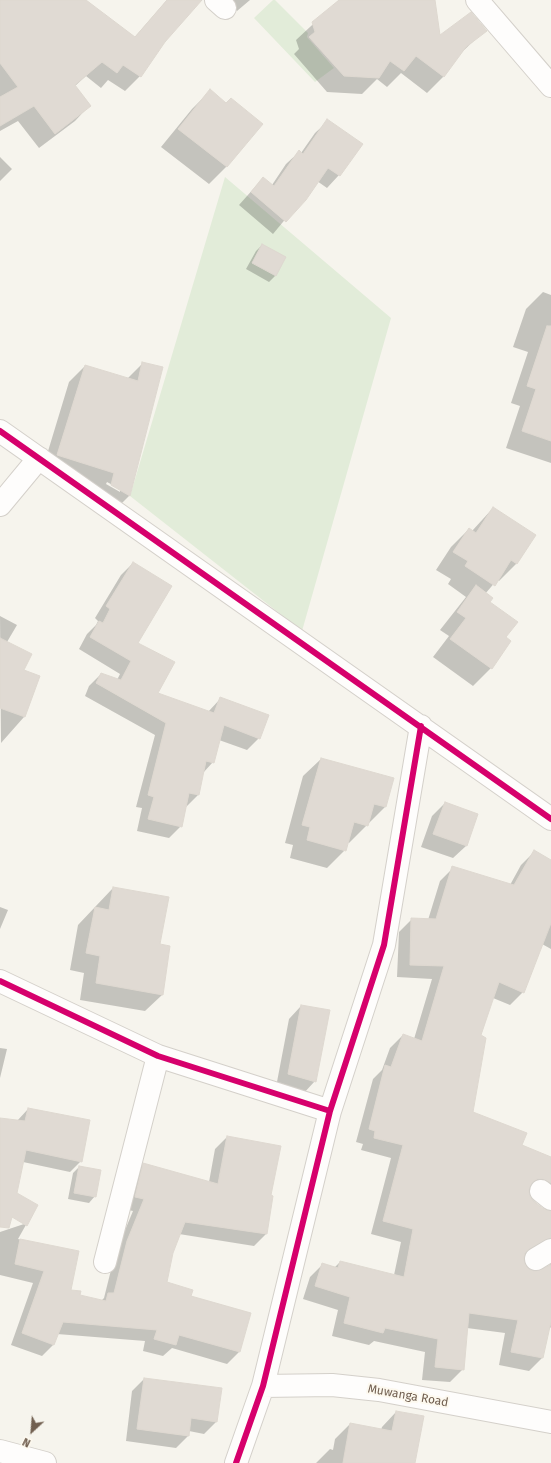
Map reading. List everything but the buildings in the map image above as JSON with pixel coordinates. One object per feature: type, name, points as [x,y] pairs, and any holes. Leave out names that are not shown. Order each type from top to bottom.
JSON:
[{"type":"street","points":[[477,0],[551,86]]},
{"type":"street","points":[[0,431],[551,819]]},
{"type":"street","points":[[0,505],[39,458]]},
{"type":"street","points":[[236,1463],[263,1386],[330,1111],[384,945],[421,726]]},
{"type":"street","points":[[0,980],[158,1056],[330,1111]]},
{"type":"street","points":[[105,1262],[158,1056]]},
{"type":"street","name":"Muwanga Road","points":[[263,1386],[332,1385],[379,1390],[551,1422]]},
{"type":"street","points":[[0,1451],[45,1463]]},
{"type":"green space","points":[[273,0],[275,0],[308,33],[307,37],[334,68],[315,82],[254,18]]},
{"type":"green space","points":[[225,177],[391,318],[302,631],[130,496]]},
{"type":"cycle path","points":[[0,431],[551,819]]},
{"type":"cycle path","points":[[236,1463],[263,1386],[330,1111],[384,945],[421,726]]},
{"type":"cycle path","points":[[0,981],[158,1056],[330,1111]]}]
